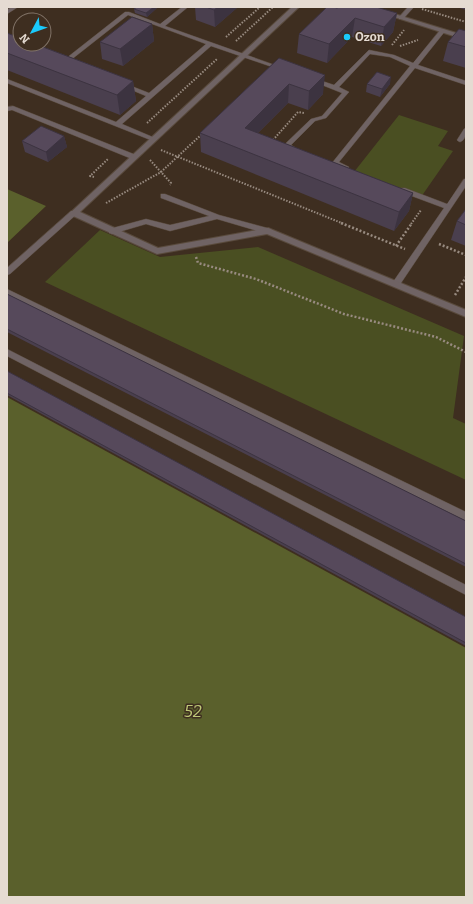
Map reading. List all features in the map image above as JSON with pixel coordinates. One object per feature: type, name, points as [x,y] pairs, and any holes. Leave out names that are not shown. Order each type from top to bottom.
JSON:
[{"type":"street","points":[[296,7],[74,213],[156,251],[268,231],[466,314]]},
{"type":"street","points":[[366,7],[466,38]]},
{"type":"lane","points":[[7,12],[15,7]]},
{"type":"lane","points":[[162,26],[185,7]]},
{"type":"lane","points":[[401,18],[410,7]]},
{"type":"lane","points":[[65,62],[127,13],[287,70]]},
{"type":"lane","points":[[356,171],[331,162],[443,30]]},
{"type":"lane","points":[[117,125],[214,44]]},
{"type":"lane","points":[[335,88],[369,52],[386,53],[403,59],[414,66],[466,83]]},
{"type":"lane","points":[[50,56],[72,64]]},
{"type":"lane","points":[[300,151],[286,146],[313,120],[324,117],[346,92],[308,78]]},
{"type":"lane","points":[[7,81],[136,132],[150,142]]},
{"type":"lane","points":[[114,81],[150,96]]},
{"type":"lane","points":[[7,109],[13,108],[134,157]]},
{"type":"lane","points":[[460,140],[466,130]]},
{"type":"lane","points":[[396,284],[466,181]]},
{"type":"lane","points":[[398,188],[448,208]]},
{"type":"lane","points":[[163,196],[217,218],[268,231]]},
{"type":"lane","points":[[7,272],[74,213]]},
{"type":"lane","points":[[112,231],[146,221],[170,228],[217,218]]},
{"type":"lane","points":[[7,292],[466,517]]},
{"type":"lane","points":[[7,352],[466,590]]},
{"type":"path","points":[[255,7],[259,8]]},
{"type":"path","points":[[136,132],[273,7]]},
{"type":"path","points":[[416,7],[466,22]]},
{"type":"path","points":[[214,44],[259,8]]},
{"type":"path","points":[[388,50],[408,25]]},
{"type":"path","points":[[395,48],[422,39]]},
{"type":"path","points":[[105,204],[161,172],[206,130]]},
{"type":"path","points":[[150,142],[178,157],[416,254]]},
{"type":"path","points":[[141,150],[171,183],[163,196]]},
{"type":"path","points":[[106,182],[90,176],[117,151]]},
{"type":"path","points":[[426,239],[466,255]]},
{"type":"path","points":[[192,244],[198,263],[256,279],[344,314],[436,337],[466,352]]},
{"type":"path","points":[[449,306],[466,277]]},
{"type":"green space","points":[[399,115],[448,131],[438,146],[453,151],[421,197],[354,172]]},
{"type":"green space","points":[[7,189],[46,206],[7,243]]},
{"type":"green space","points":[[100,230],[160,257],[258,247],[464,336],[453,418],[466,424],[466,480],[45,282]]},
{"type":"green space","name":"52","points":[[7,397],[466,648],[466,897],[7,897]]},
{"type":"building","points":[[137,7],[154,7],[146,13],[134,9]]},
{"type":"building","points":[[206,7],[218,7],[214,10]]},
{"type":"building","points":[[327,7],[376,7],[397,13],[384,27],[355,18],[329,44],[299,34]]},
{"type":"building","points":[[132,17],[152,24],[120,49],[100,42]]},
{"type":"building","points":[[459,29],[466,31],[466,47],[448,42]]},
{"type":"building","points":[[7,33],[12,35],[12,52],[52,52],[52,50],[133,81],[117,95],[7,53]]},
{"type":"building","points":[[279,58],[325,75],[309,91],[289,84],[245,128],[413,193],[399,212],[200,133]]},
{"type":"building","points":[[377,72],[391,77],[382,89],[367,84]]},
{"type":"building","points":[[41,126],[64,136],[46,152],[22,141]]},
{"type":"building","points":[[466,209],[466,225],[457,221]]},
{"type":"building","points":[[7,294],[466,521],[466,564],[7,329]]},
{"type":"building","points":[[7,371],[466,617],[466,643],[7,393]]},
{"type":"place","name":"Ozon","points":[[347,37]]}]
